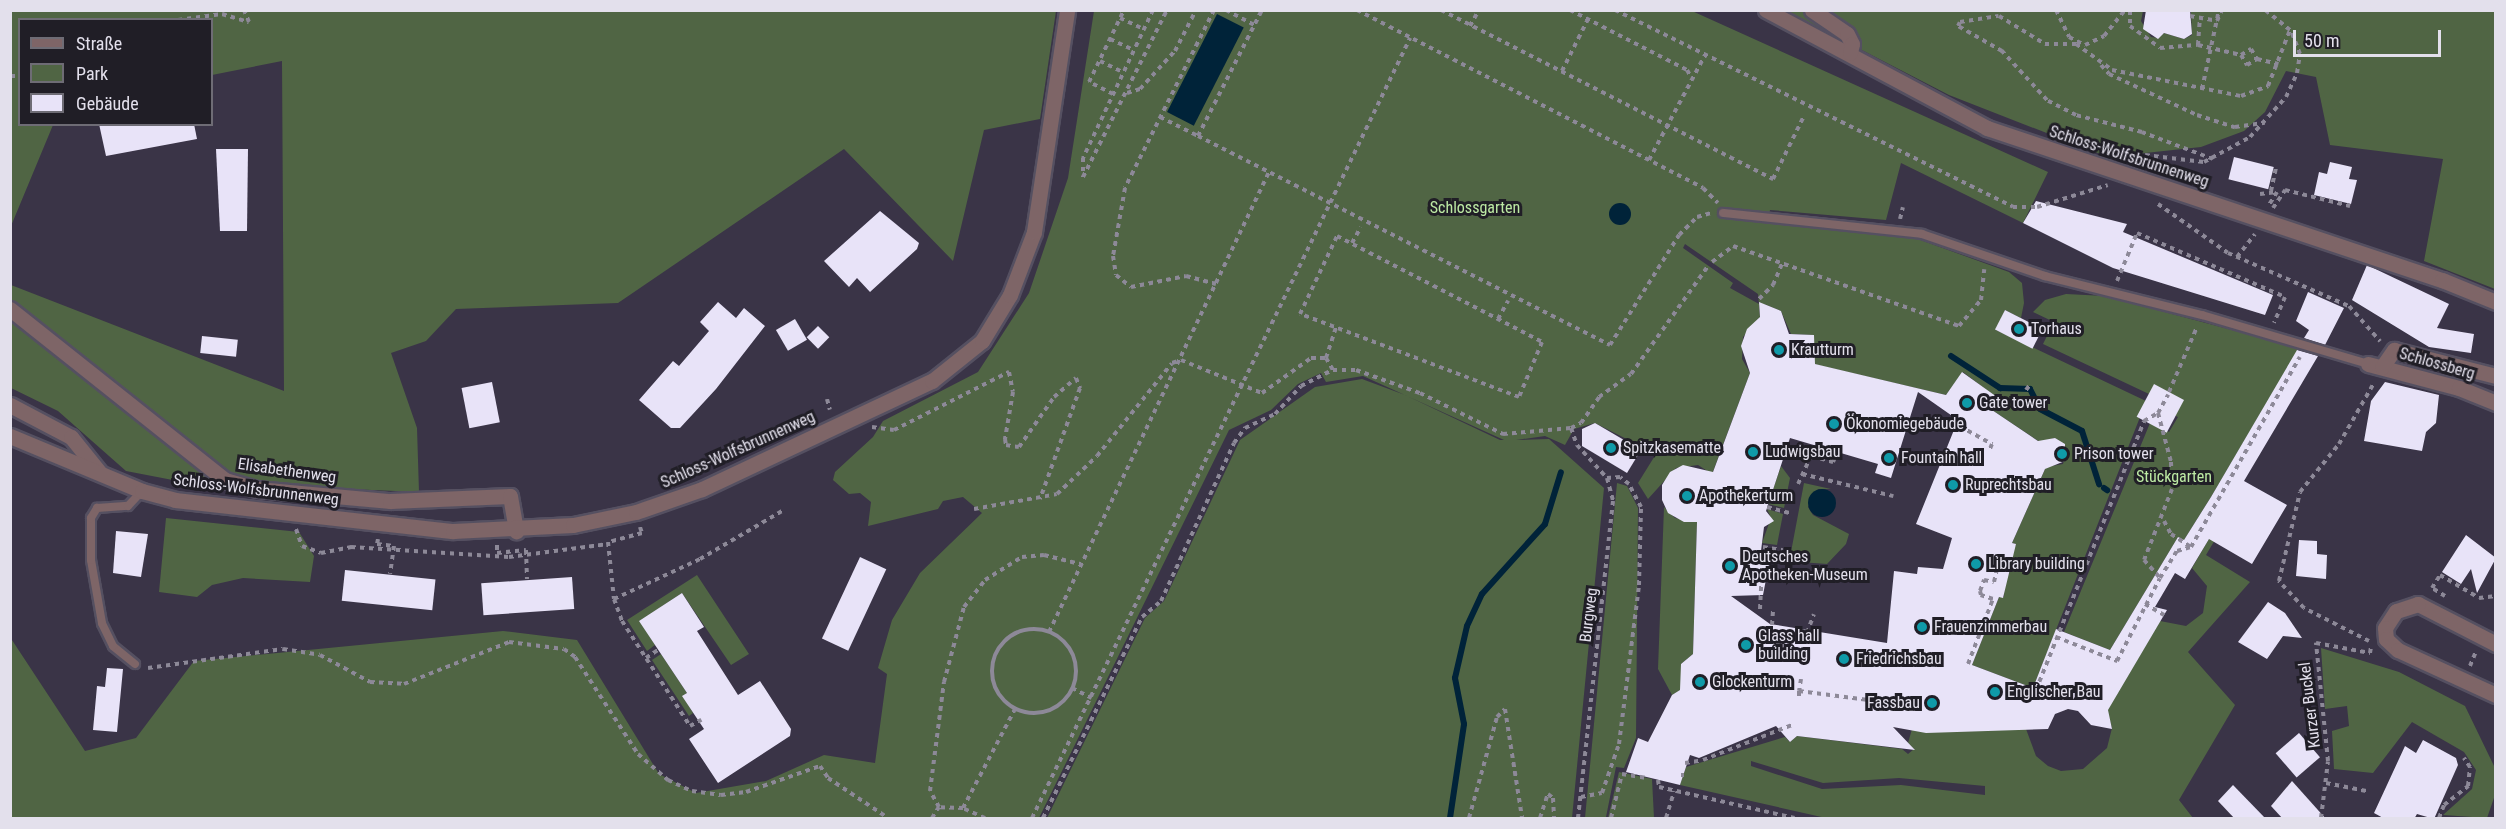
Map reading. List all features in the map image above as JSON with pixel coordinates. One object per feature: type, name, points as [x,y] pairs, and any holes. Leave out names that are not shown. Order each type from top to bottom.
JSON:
[{"type":"street","name":"Schloss-Wolfsbrunnenweg","points":[[10,436],[142,491],[195,503],[429,529],[516,531],[573,525],[645,510],[702,489],[956,366],[982,341],[1010,295],[1039,213],[1058,47],[1067,10]]},
{"type":"street","name":"Schloss-Wolfsbrunnenweg","points":[[1766,10],[1850,53],[1969,120],[2114,172],[2266,220],[2496,302]]},
{"type":"street","points":[[1812,10],[1847,34],[1852,44],[1850,53]]},
{"type":"street","name":"Elisabethenweg","points":[[10,309],[225,480],[257,489],[390,501],[510,496],[516,531]]},
{"type":"street","points":[[2376,370],[2394,350],[2496,376]]},
{"type":"street","name":"Schlossberg","points":[[2376,370],[2459,388],[2496,403]]},
{"type":"street","points":[[10,405],[71,437],[100,473]]},
{"type":"street","points":[[2496,644],[2418,604],[2396,610],[2385,628],[2386,639],[2398,650],[2496,695]]},
{"type":"lane","points":[[1723,213],[1904,230],[2045,276],[2308,344],[2376,370]]},
{"type":"lane","points":[[135,664],[113,646],[102,623],[91,560],[91,518],[97,508],[128,506],[142,491]]},
{"type":"path","points":[[193,18],[222,14],[249,22],[244,10]]},
{"type":"path","points":[[1113,94],[1089,82],[1124,10]]},
{"type":"path","points":[[1153,10],[1083,158],[1083,177],[1167,10]]},
{"type":"path","points":[[1126,93],[1140,89],[1175,51],[1196,10]]},
{"type":"path","points":[[1214,10],[1122,200],[1113,256],[1116,275],[1131,287],[1186,276],[1216,284]]},
{"type":"path","points":[[1226,10],[1254,25]]},
{"type":"path","points":[[1198,136],[1262,10]]},
{"type":"path","points":[[1357,10],[1703,188],[1723,213]]},
{"type":"path","points":[[1441,10],[1773,179],[1803,118]]},
{"type":"path","points":[[1470,26],[1479,10]]},
{"type":"path","points":[[1570,10],[1687,70],[1691,77]]},
{"type":"path","points":[[1615,10],[2013,207],[2037,207],[2104,187],[2114,172]]},
{"type":"path","points":[[2056,10],[2076,44],[2109,74],[2197,115],[2235,127],[2265,123]]},
{"type":"path","points":[[2125,10],[2104,36],[2085,45],[2045,44],[2000,16],[1966,19],[1958,26],[2001,51],[2056,105],[2213,159]]},
{"type":"path","points":[[2130,10],[2130,26],[2160,48],[2198,45],[2241,55],[2251,49],[2257,59]]},
{"type":"path","points":[[2202,89],[2220,10]]},
{"type":"path","points":[[2142,162],[2145,155],[2180,161],[2213,159],[2265,123],[2298,73],[2300,54],[2290,30],[2265,10]]},
{"type":"path","points":[[2190,16],[2217,21]]},
{"type":"path","points":[[1120,18],[1144,29]]},
{"type":"path","points":[[2198,45],[2200,18]]},
{"type":"path","points":[[1562,71],[1588,19]]},
{"type":"path","points":[[2099,63],[2112,70],[2241,96],[2268,86],[2290,30]]},
{"type":"path","points":[[1032,819],[1333,204],[1410,38]]},
{"type":"path","points":[[1110,39],[1134,51]]},
{"type":"path","points":[[1649,160],[1691,77],[1705,55]]},
{"type":"path","points":[[2241,55],[2247,65],[2257,59],[2278,64]]},
{"type":"path","points":[[1100,60],[1123,72]]},
{"type":"path","points":[[1161,117],[1610,345],[1683,230],[1696,217],[1723,213]]},
{"type":"path","points":[[2271,191],[2276,168]]},
{"type":"path","points":[[1049,632],[1269,172]]},
{"type":"path","points":[[2147,182],[2142,193],[2237,257],[2349,306],[2377,333],[2376,370],[2339,444],[2300,492],[2279,581],[2304,608],[2372,643]]},
{"type":"path","points":[[2285,190],[2350,206]]},
{"type":"path","points":[[2260,194],[2277,192]]},
{"type":"path","points":[[1900,217],[1903,207]]},
{"type":"path","points":[[2237,257],[2266,220]]},
{"type":"path","points":[[1352,243],[1360,226]]},
{"type":"path","points":[[2112,292],[2136,233],[2285,297],[2270,333]]},
{"type":"path","points":[[1337,236],[1498,319],[1542,342],[1519,397],[1404,356],[1300,314],[1337,236]]},
{"type":"path","points":[[1042,819],[1142,617],[1161,601],[1237,437],[1275,414],[1301,386],[1333,370],[1367,372],[1508,436],[1571,428],[1581,423],[1599,397],[1631,374],[1710,264],[1733,246],[1783,261],[1955,326],[1975,312],[1984,271]]},
{"type":"path","points":[[1759,299],[1773,285],[1783,261]]},
{"type":"path","points":[[1498,319],[1508,301]]},
{"type":"path","points":[[2036,690],[2144,421],[2158,413],[2169,393],[2202,315]]},
{"type":"path","points":[[1333,370],[1326,358],[1336,328]]},
{"type":"path","points":[[2056,637],[2117,661],[2142,620],[2145,604],[2160,578],[2177,551],[2191,547],[2308,344]]},
{"type":"path","points":[[974,508],[1040,499],[1073,481],[1172,363],[1181,360],[1242,387],[1262,393],[1300,363],[1326,358]]},
{"type":"path","points":[[861,413],[878,431],[894,430],[1009,372],[1014,392],[1005,439],[1006,445],[1019,447],[1054,397],[1076,378],[1081,380],[1040,499]]},
{"type":"path","points":[[824,414],[830,410],[826,399]]},
{"type":"path","points":[[2158,413],[2172,469],[2163,520],[2144,556],[2149,570],[2160,578]]},
{"type":"path","points":[[1952,422],[1992,444],[1989,451]]},
{"type":"path","points":[[1571,428],[1576,445],[1607,478],[1620,477],[1629,484],[1641,507],[1639,585],[1619,744],[1602,793],[1581,797]]},
{"type":"path","points":[[1812,456],[1817,443]]},
{"type":"path","points":[[1798,484],[1808,454],[1833,462],[1838,450]]},
{"type":"path","points":[[1802,474],[1893,496]]},
{"type":"path","name":"Burgweg","points":[[1578,819],[1613,501],[1607,478]]},
{"type":"path","points":[[1767,507],[1790,513]]},
{"type":"path","points":[[615,599],[700,559],[784,510]]},
{"type":"path","points":[[2163,520],[2171,534],[2191,547]]},
{"type":"path","points":[[296,532],[302,546],[321,553],[351,547],[461,557],[526,556],[608,544],[642,533]]},
{"type":"path","points":[[377,544],[394,546],[390,574]]},
{"type":"path","points":[[608,544],[615,599],[622,621],[690,726],[701,720]]},
{"type":"path","points":[[1760,609],[1763,547],[1783,549]]},
{"type":"path","points":[[497,552],[526,550],[527,579]]},
{"type":"path","points":[[939,807],[930,791],[944,682],[956,627],[969,597],[985,580],[1028,555],[1081,564]]},
{"type":"path","points":[[1968,664],[1994,599],[1981,596],[1980,591],[1984,580],[1994,582],[1997,569],[1992,567]]},
{"type":"path","points":[[1768,573],[1794,574]]},
{"type":"path","points":[[2451,600],[2432,588],[2440,575],[2479,598],[2496,596]]},
{"type":"path","points":[[2145,604],[2164,615]]},
{"type":"path","points":[[1772,625],[1773,611]]},
{"type":"path","points":[[1807,633],[1814,614]]},
{"type":"path","points":[[1049,632],[1072,655],[1072,688],[1050,710],[1034,713],[1015,709],[995,688],[994,656],[1017,633],[1049,632]]},
{"type":"path","points":[[135,664],[149,668],[283,649],[320,655],[370,682],[404,684],[509,642],[564,649],[575,657],[642,759],[680,786],[708,795],[731,794],[820,766],[828,778],[888,819]]},
{"type":"path","name":"Kurzer Buckel","points":[[2321,819],[2328,761],[2316,643],[2370,653]]},
{"type":"path","points":[[646,658],[658,650]]},
{"type":"path","points":[[2472,661],[2474,654]]},
{"type":"path","points":[[1800,699],[1801,679]]},
{"type":"path","points":[[1072,688],[1092,698]]},
{"type":"path","points":[[1799,691],[1868,700],[1875,703],[1879,714]]},
{"type":"path","points":[[1469,819],[1497,717],[1505,708],[1522,819]]},
{"type":"path","points":[[963,808],[1015,709]]},
{"type":"path","points":[[1685,763],[1703,760],[1792,725]]},
{"type":"path","points":[[2439,819],[2444,804],[2468,786],[2470,767],[2464,758]]},
{"type":"path","points":[[1611,819],[1622,774],[1647,778]]},
{"type":"path","points":[[1658,780],[1659,787],[1794,819]]},
{"type":"path","points":[[2326,783],[2366,791]]},
{"type":"path","points":[[1666,819],[1674,791]]},
{"type":"path","points":[[1540,819],[1548,794],[1553,798],[1554,819]]},
{"type":"path","points":[[939,807],[963,808],[985,819]]},
{"type":"path","points":[[932,819],[939,807]]},
{"type":"green space","points":[[11,11],[1056,11],[1040,119],[984,130],[953,261],[844,149],[618,303],[456,309],[426,341],[391,353],[417,428],[419,492],[183,482],[126,471],[58,411],[11,388],[11,285],[284,391],[282,61],[213,75],[213,18],[18,18],[18,126],[53,126],[11,226]]},
{"type":"green space","points":[[1094,11],[1692,11],[2048,172],[2023,223],[1901,163],[1886,220],[1770,210],[1767,223],[1864,229],[1915,238],[2009,272],[2022,283],[2024,303],[2021,318],[2005,310],[1996,330],[2146,401],[2149,394],[2043,344],[2054,322],[2033,312],[2045,300],[2066,294],[2105,296],[2299,348],[2211,497],[2184,540],[2178,537],[2110,650],[2064,632],[2150,423],[2169,432],[2178,417],[2146,402],[2033,688],[1972,665],[1999,597],[2004,597],[2005,572],[2009,574],[2011,567],[2006,566],[2016,544],[2012,543],[2046,467],[2063,464],[2067,449],[2055,438],[2040,442],[1989,408],[1996,397],[1963,372],[1946,395],[1813,364],[1813,335],[1791,334],[1781,311],[1764,304],[1759,305],[1760,317],[1743,337],[1742,359],[1750,373],[1712,474],[1698,465],[1676,468],[1648,499],[1638,483],[1656,454],[1595,423],[1574,429],[1565,445],[1545,436],[1516,440],[1549,439],[1604,488],[1572,818],[1047,818],[1145,618],[1164,601],[1240,440],[1315,387],[1362,379],[1404,395],[1363,376],[1326,382],[1321,373],[1298,384],[1271,410],[1229,430],[1039,818],[11,818],[10,637],[85,751],[136,738],[194,661],[503,631],[577,640],[659,774],[696,793],[766,781],[824,755],[875,763],[887,674],[878,668],[892,620],[920,573],[982,513],[963,497],[943,501],[938,509],[868,526],[871,502],[860,493],[849,494],[833,480],[835,472],[873,437],[883,421],[978,372],[1029,293],[1068,178]],"holes":[[[1685,244],[1758,294],[1759,304],[1730,288],[1733,283],[1683,248]],[[1408,397],[1504,440],[1500,440]]]},
{"type":"green space","points":[[1786,11],[2143,11],[2141,21],[2151,37],[2158,38],[2164,33],[2184,39],[2192,35],[2191,12],[2198,11],[2495,11],[2495,289],[2424,261],[2443,159],[2330,145],[2316,77],[2286,71],[2265,112],[2244,131],[2201,147],[2108,157],[1949,95]]},
{"type":"green space","points":[[1781,466],[1790,478],[1784,508],[1768,504]]},
{"type":"green space","points":[[1617,483],[1627,486],[1638,508],[1636,738],[1624,768],[1616,767],[1606,817],[1585,818]]},
{"type":"green space","points":[[1804,483],[1831,489],[1818,489],[1808,507],[1813,515],[1849,534],[1846,544],[1827,564],[1800,562],[1791,552]]},
{"type":"green space","points":[[1664,507],[1675,518],[1697,522],[1693,654],[1681,664],[1681,690],[1672,695],[1658,669]]},
{"type":"green space","points":[[1767,509],[1783,514],[1777,545],[1762,543],[1771,518]]},
{"type":"green space","points":[[166,518],[299,532],[314,556],[310,582],[243,578],[212,585],[197,597],[159,592]]},
{"type":"green space","points":[[2217,525],[2222,528],[2206,555],[2250,582],[2188,652],[2235,705],[2179,800],[2193,818],[1826,818],[1680,785],[1686,767],[1785,737],[1790,742],[1797,736],[1902,749],[1908,754],[1914,749],[1908,743],[1912,729],[2026,729],[2036,756],[2048,766],[2061,771],[2083,769],[2107,748],[2112,728],[2107,710],[2160,621],[2186,626],[2203,613],[2207,586],[2192,568]],"holes":[[[1751,761],[1823,783],[1899,778],[1985,786],[1985,795],[1901,785],[1822,789],[1751,766]]]},
{"type":"green space","points":[[697,575],[749,654],[731,665],[682,593],[640,621],[655,645],[647,651],[627,620]]},
{"type":"green space","points":[[2321,648],[2399,672],[2465,706],[2495,768],[2495,795],[2487,818],[2443,815],[2472,789],[2476,770],[2464,752],[2412,722],[2373,773],[2334,769],[2332,731],[2349,726],[2347,706],[2325,709]]},
{"type":"green space","points":[[661,654],[687,693],[683,696],[693,713],[689,716],[652,660]]},
{"type":"green space","points":[[1619,772],[1652,779],[1654,818],[1608,818]]},
{"type":"water","points":[[1217,14],[1244,28],[1194,126],[1167,112]]},
{"type":"water","points":[[1616,203],[1624,203],[1631,210],[1631,218],[1624,225],[1616,225],[1609,218],[1609,210]]},
{"type":"water","points":[[1822,489],[1832,493],[1836,503],[1832,513],[1822,517],[1812,513],[1808,503],[1812,493]]},
{"type":"building","points":[[2146,10],[2190,10],[2192,34],[2184,39],[2164,33],[2158,39],[2143,29]]},
{"type":"building","points":[[99,126],[194,126],[197,139],[106,156]]},
{"type":"building","points":[[216,149],[248,149],[247,231],[220,231]]},
{"type":"building","points":[[2234,157],[2274,167],[2268,189],[2228,179]]},
{"type":"building","points":[[2330,162],[2352,167],[2349,179],[2357,180],[2351,204],[2314,195],[2319,172],[2327,174]]},
{"type":"building","points":[[2036,201],[2127,224],[2123,232],[2273,295],[2265,315],[2113,268],[2023,223]]},
{"type":"building","points":[[880,211],[919,243],[917,249],[870,292],[857,278],[849,287],[824,261]]},
{"type":"building","points":[[2367,265],[2449,304],[2437,328],[2474,334],[2471,353],[2429,347],[2352,300]]},
{"type":"building","points":[[2308,292],[2344,308],[2325,345],[2304,338],[2309,330],[2296,321]]},
{"type":"building","points":[[718,302],[736,318],[744,308],[765,326],[716,389],[680,428],[671,428],[639,400],[673,361],[679,366],[709,331],[700,322]]},
{"type":"building","points":[[1759,302],[1781,311],[1789,334],[1814,335],[1815,364],[1946,395],[1962,372],[1997,397],[1989,408],[2038,441],[2055,438],[2065,444],[2065,461],[2045,469],[2012,543],[2016,544],[2003,598],[1999,597],[1972,665],[2033,688],[2056,629],[2110,650],[2178,537],[2184,540],[2211,497],[2297,350],[2318,356],[2244,481],[2287,505],[2252,564],[2209,539],[2185,579],[2175,573],[2155,607],[2167,610],[2108,710],[2112,729],[2091,725],[2078,711],[2068,709],[2055,714],[2048,729],[1926,733],[1893,727],[1915,750],[1797,736],[1790,742],[1776,726],[1699,758],[1690,755],[1680,785],[1626,772],[1638,738],[1648,742],[1672,695],[1680,690],[1681,664],[1693,654],[1697,522],[1684,522],[1668,513],[1662,500],[1662,485],[1670,472],[1683,465],[1713,472],[1750,373],[1741,346],[1747,329],[1760,317]],"holes":[[[1918,392],[1958,420],[1916,524],[1952,538],[1943,569],[1918,567],[1917,574],[1894,571],[1887,643],[1770,624],[1731,596],[1763,595],[1769,564],[1765,564],[1766,551],[1761,551],[1764,527],[1774,521],[1766,511],[1790,438],[1878,464],[1875,473],[1891,478]]]},
{"type":"building","name":"Torhaus","points":[[2005,310],[2042,329],[2032,349],[1995,330]]},
{"type":"building","points":[[795,319],[807,340],[788,351],[776,330]]},
{"type":"building","points":[[818,326],[829,337],[818,349],[807,337]]},
{"type":"building","points":[[202,336],[238,340],[236,357],[200,353]]},
{"type":"building","points":[[492,382],[500,422],[469,428],[462,388]]},
{"type":"building","points":[[2385,382],[2439,395],[2436,423],[2426,432],[2422,451],[2364,441],[2371,401]]},
{"type":"building","points":[[2154,384],[2184,400],[2167,433],[2137,417]]},
{"type":"building","name":"Spitzkasematte","points":[[1595,423],[1641,450],[1627,473],[1582,446],[1582,429]]},
{"type":"building","points":[[116,531],[148,534],[141,577],[113,573]]},
{"type":"building","points":[[2466,535],[2496,558],[2477,593],[2471,569],[2461,584],[2442,572]]},
{"type":"building","points":[[2299,540],[2317,541],[2317,554],[2327,555],[2326,579],[2296,576]]},
{"type":"building","points":[[860,557],[886,569],[848,651],[822,639]]},
{"type":"building","points":[[345,570],[436,580],[432,610],[342,601]]},
{"type":"building","points":[[572,577],[574,609],[483,615],[481,583]]},
{"type":"building","points":[[682,593],[704,627],[697,631],[738,695],[760,681],[791,729],[790,736],[718,783],[689,739],[704,729],[682,696],[687,693],[639,621]]},
{"type":"building","points":[[2268,602],[2285,613],[2302,638],[2283,636],[2267,659],[2238,642]]},
{"type":"building","points":[[107,668],[123,669],[117,732],[93,730],[97,686],[105,687]]},
{"type":"building","points":[[2299,733],[2320,757],[2297,777],[2276,753]]},
{"type":"building","points":[[2423,740],[2456,758],[2458,765],[2434,819],[2417,814],[2414,819],[2385,819],[2374,813],[2405,746],[2416,753]]},
{"type":"building","points":[[2292,781],[2326,819],[2283,819],[2271,806]]},
{"type":"building","points":[[2233,785],[2266,819],[2235,819],[2218,801]]},
{"type":"waterway","points":[[1951,356],[2000,388],[2030,389],[2040,409],[2082,431],[2099,484]]},
{"type":"waterway","points":[[1450,818],[1464,724],[1455,678],[1467,626],[1482,594],[1545,524],[1561,472]]},
{"type":"place","name":"Torhaus","points":[[2019,329]]},
{"type":"place","name":"Krautturm","points":[[1779,350]]},
{"type":"place","name":"Gate tower","points":[[1967,403]]},
{"type":"place","name":"Ökonomiegebäude","points":[[1834,424]]},
{"type":"place","name":"Spitzkasematte","points":[[1611,448]]},
{"type":"place","name":"Ludwigsbau","points":[[1753,452]]},
{"type":"place","name":"Prison tower","points":[[2062,454]]},
{"type":"place","name":"Fountain hall","points":[[1889,458]]},
{"type":"place","name":"Ruprechtsbau","points":[[1953,485]]},
{"type":"place","name":"Apothekerturm","points":[[1687,496]]},
{"type":"place","name":"Library building","points":[[1976,564]]},
{"type":"place","name":"Deutsches Apotheken-Museum","points":[[1730,566]]},
{"type":"place","name":"Frauenzimmerbau","points":[[1922,627]]},
{"type":"place","name":"Glass hall building","points":[[1746,645]]},
{"type":"place","name":"Friedrichsbau","points":[[1844,659]]},
{"type":"place","name":"Glockenturm","points":[[1700,682]]},
{"type":"place","name":"Englischer Bau","points":[[1995,692]]},
{"type":"place","name":"Fassbau","points":[[1932,703]]},
{"type":"park label","name":"Schlossgarten","points":[[1475,208]]},
{"type":"park label","name":"Stückgarten","points":[[2174,477]]}]
